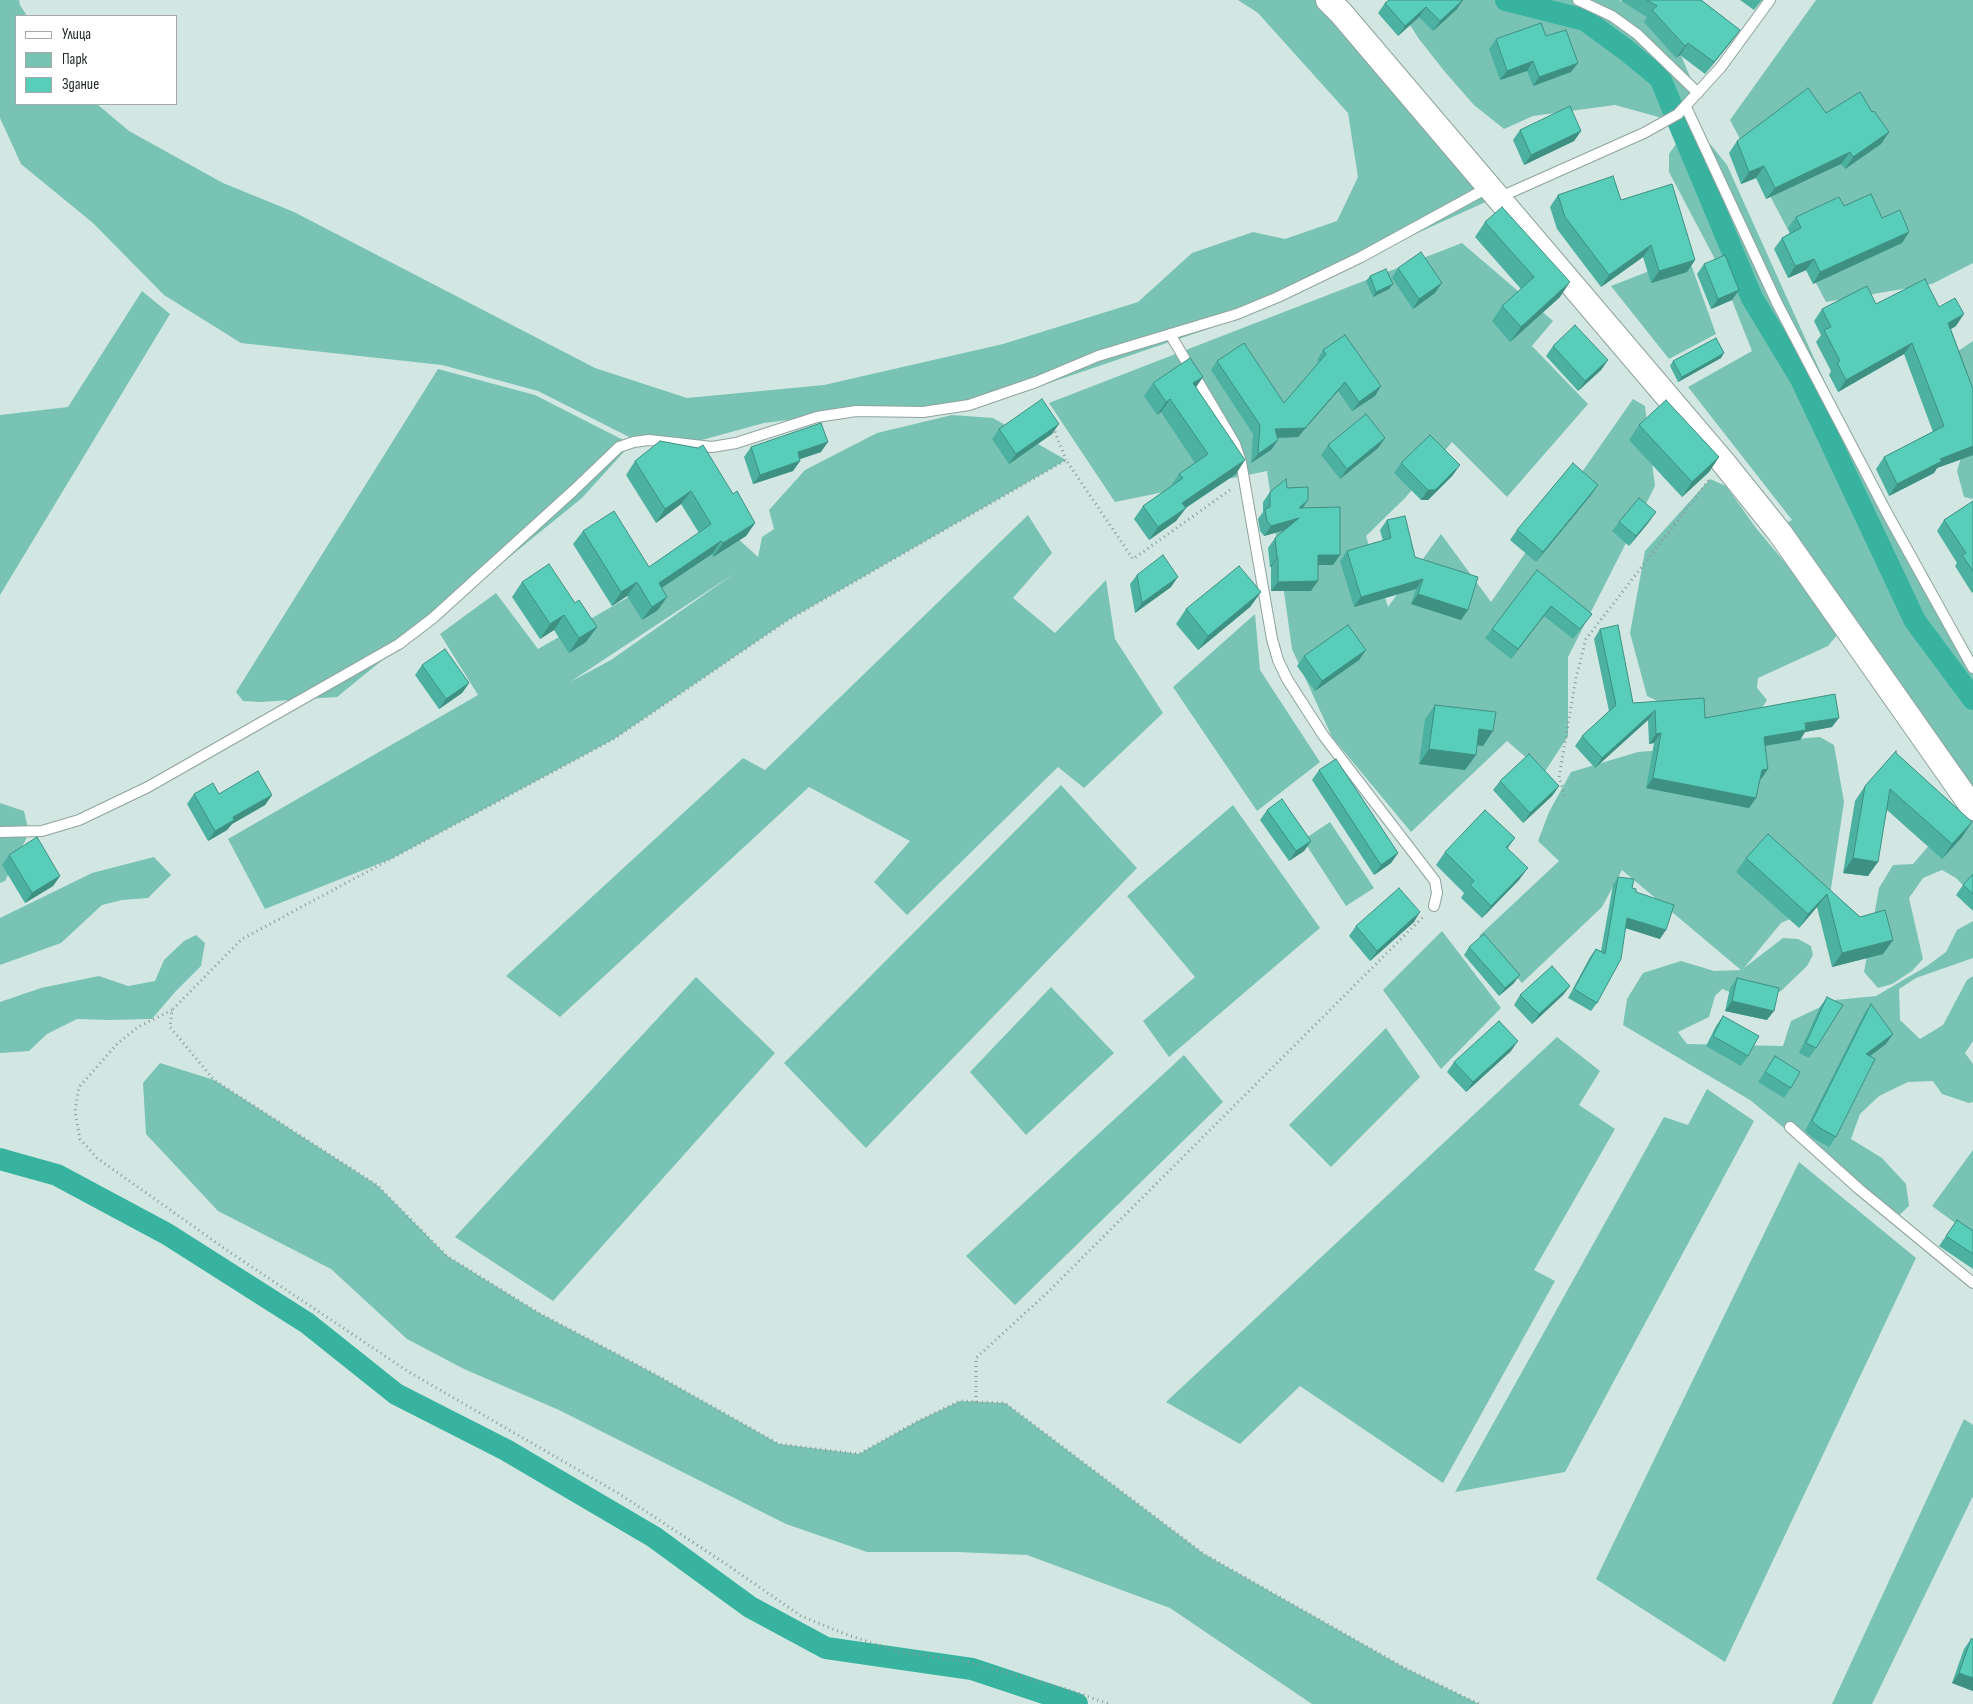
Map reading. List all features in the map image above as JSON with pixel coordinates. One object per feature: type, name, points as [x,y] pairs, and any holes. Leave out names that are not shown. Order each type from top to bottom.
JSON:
[{"type":"street","points":[[1328,0],[1724,462],[1780,533],[1973,808]]},
{"type":"lane","points":[[1578,0],[1612,16],[1637,34],[1698,93]]},
{"type":"lane","points":[[0,832],[42,831],[79,820],[148,788],[399,644],[432,618],[619,447],[649,440],[712,447],[736,443],[827,416],[856,411],[923,412],[969,405],[1028,385],[1098,356],[1237,314],[1278,298],[1494,192],[1644,134],[1678,114],[1721,67],[1770,0]]},
{"type":"lane","points":[[1686,106],[1776,303],[1888,515],[1973,668]]},
{"type":"lane","points":[[1170,334],[1235,444],[1241,462],[1272,639],[1278,660],[1287,679],[1323,735],[1435,881],[1437,893],[1434,906]]},
{"type":"lane","points":[[1790,1127],[1859,1189],[1973,1283]]},
{"type":"path","points":[[1052,425],[1066,460],[1133,558],[1245,479]]},
{"type":"path","points":[[1066,460],[788,620],[614,739],[242,939],[172,1010],[138,1027],[118,1043],[79,1087],[75,1112],[80,1139],[96,1158],[228,1251],[409,1372],[618,1493],[801,1616],[845,1634],[896,1651],[968,1662],[1066,1689],[1109,1704]]},
{"type":"path","points":[[1564,796],[1560,777],[1576,678],[1586,639],[1724,462]]},
{"type":"path","points":[[976,1402],[976,1358],[1054,1286],[1434,906]]},
{"type":"path","points":[[172,1010],[170,1027],[214,1080],[377,1186],[447,1256],[539,1313],[651,1372],[780,1444],[859,1454],[918,1421],[960,1402],[1005,1403],[1204,1554],[1404,1668],[1479,1704]]},
{"type":"green space","points":[[0,0],[19,0],[26,15],[15,15],[15,105],[98,105],[129,131],[223,183],[294,212],[595,368],[687,398],[824,385],[1003,344],[1138,302],[1192,253],[1253,232],[1285,239],[1337,221],[1358,177],[1348,113],[1258,13],[1238,0],[1345,0],[1503,194],[1205,330],[990,403],[859,411],[764,423],[698,441],[639,442],[538,391],[442,365],[241,343],[164,295],[93,223],[21,164],[0,118]]},
{"type":"green space","points":[[1394,0],[1619,0],[1646,15],[1680,53],[1691,79],[1691,100],[1662,118],[1615,105],[1533,116],[1504,129],[1474,105],[1445,72],[1419,39]]},
{"type":"green space","points":[[1816,0],[1973,0],[1973,263],[1932,284],[1826,302],[1730,120]]},
{"type":"green space","points":[[1695,136],[1711,145],[1727,165],[1856,451],[1910,545],[1946,614],[1973,656],[1973,791],[1780,526],[1792,520],[1688,387],[1752,351],[1718,265],[1669,172],[1669,154],[1676,144],[1682,138]]},
{"type":"green space","points":[[1462,243],[1553,321],[1532,346],[1588,404],[1507,497],[1452,442],[1405,498],[1366,536],[1388,607],[1441,534],[1491,602],[1633,399],[1645,406],[1655,486],[1568,657],[1568,736],[1544,773],[1507,741],[1411,832],[1332,737],[1292,649],[1267,471],[1115,502],[1049,403]]},
{"type":"green space","points":[[1688,256],[1716,334],[1669,359],[1611,286]]},
{"type":"green space","points":[[142,291],[170,314],[0,595],[0,415],[68,407]]},
{"type":"green space","points":[[1973,341],[1973,393],[1958,351]]},
{"type":"green space","points":[[438,369],[535,395],[631,444],[582,498],[337,697],[260,702],[243,701],[236,692]]},
{"type":"green space","points":[[952,415],[993,418],[1066,460],[788,620],[614,739],[391,859],[265,909],[228,839],[478,695],[440,634],[496,593],[538,649],[735,536],[758,557],[762,537],[774,529],[769,510],[805,470],[877,433]],"holes":[[[735,573],[611,660],[570,682]]]},
{"type":"green space","points":[[1973,439],[1973,499],[1964,497],[1957,471],[1964,448]]},
{"type":"green space","points":[[1710,479],[1726,486],[1756,528],[1807,589],[1838,634],[1828,646],[1758,678],[1757,688],[1767,700],[1760,711],[1712,728],[1647,696],[1630,633],[1645,551]]},
{"type":"green space","points":[[1028,515],[1052,553],[1013,598],[1055,633],[1106,580],[1115,639],[1163,713],[1084,788],[1058,767],[907,915],[874,882],[910,841],[809,787],[560,1017],[506,976],[743,758],[765,770]]},
{"type":"green space","points":[[1255,614],[1260,670],[1320,762],[1257,811],[1173,687]]},
{"type":"green space","points":[[1820,737],[1834,745],[1844,802],[1829,902],[1781,923],[1744,968],[1783,938],[1798,939],[1811,946],[1813,955],[1807,966],[1781,991],[1753,1001],[1722,989],[1715,996],[1709,1017],[1678,1032],[1687,1044],[1783,1046],[1791,1021],[1835,1000],[1876,996],[1927,966],[1946,952],[1957,930],[1973,921],[1973,958],[1916,978],[1899,989],[1900,1020],[1920,1039],[1943,1025],[1967,980],[1973,976],[1973,1041],[1965,1053],[1973,1064],[1973,1102],[1969,1103],[1942,1094],[1933,1081],[1908,1082],[1879,1096],[1860,1114],[1851,1139],[1882,1158],[1906,1184],[1909,1206],[1895,1219],[1750,1100],[1623,1025],[1627,999],[1643,973],[1681,961],[1714,971],[1741,970],[1622,870],[1602,907],[1522,983],[1479,936],[1559,861],[1538,841],[1549,812],[1571,772],[1638,752]]},
{"type":"green space","points":[[1061,785],[1137,868],[866,1148],[784,1063]]},
{"type":"green space","points":[[0,803],[24,811],[29,833],[5,881],[0,883]]},
{"type":"green space","points":[[1233,805],[1320,928],[1169,1057],[1143,1021],[1195,977],[1127,896]]},
{"type":"green space","points":[[1955,815],[1973,819],[1973,896],[1956,878],[1942,870],[1923,878],[1909,898],[1923,959],[1912,971],[1892,984],[1878,988],[1864,972],[1879,888],[1893,865],[1913,864]]},
{"type":"green space","points":[[1330,822],[1374,888],[1346,906],[1303,840]]},
{"type":"green space","points":[[154,857],[171,875],[148,898],[122,900],[102,905],[61,943],[0,965],[0,918],[92,873]]},
{"type":"green space","points":[[1442,931],[1501,1008],[1441,1069],[1383,990]]},
{"type":"green space","points":[[196,935],[205,943],[201,966],[152,1019],[77,1019],[47,1034],[29,1051],[0,1053],[0,1002],[41,988],[99,976],[128,986],[155,981],[164,960],[184,941]]},
{"type":"green space","points":[[696,977],[775,1053],[553,1301],[455,1237]]},
{"type":"green space","points":[[1051,987],[1114,1053],[1026,1135],[970,1072]]},
{"type":"green space","points":[[1386,1028],[1420,1077],[1331,1167],[1289,1125]]},
{"type":"green space","points":[[1557,1037],[1600,1071],[1579,1105],[1615,1129],[1534,1270],[1555,1281],[1443,1483],[1300,1386],[1240,1444],[1166,1402]]},
{"type":"green space","points":[[1184,1055],[1223,1102],[1015,1305],[966,1256]]},
{"type":"green space","points":[[160,1063],[214,1080],[377,1185],[447,1256],[539,1313],[651,1372],[779,1444],[859,1454],[918,1421],[960,1401],[1005,1403],[1204,1554],[1405,1668],[1479,1704],[1312,1704],[1170,1608],[1027,1555],[957,1552],[867,1552],[786,1524],[559,1410],[464,1369],[407,1339],[331,1269],[218,1211],[146,1134],[143,1083]]},
{"type":"green space","points":[[1707,1089],[1754,1121],[1565,1472],[1455,1492],[1664,1117],[1688,1125]]},
{"type":"green space","points":[[1973,1150],[1973,1236],[1932,1206]]},
{"type":"green space","points":[[1799,1162],[1916,1258],[1725,1662],[1596,1579]]},
{"type":"green space","points":[[1964,1419],[1973,1425],[1973,1496],[1872,1704],[1832,1704]]},
{"type":"building","points":[[1389,0],[1463,0],[1440,21],[1426,7],[1405,26],[1385,3]]},
{"type":"building","points":[[1647,0],[1701,0],[1740,30],[1714,62],[1688,43],[1685,46],[1652,10],[1657,6]]},
{"type":"building","points":[[1541,23],[1546,36],[1566,30],[1578,63],[1539,77],[1533,61],[1507,71],[1496,39]]},
{"type":"building","points":[[1808,88],[1826,113],[1860,92],[1872,112],[1874,111],[1889,132],[1853,157],[1850,152],[1775,188],[1764,166],[1749,172],[1737,141]]},
{"type":"building","points":[[1570,106],[1581,131],[1531,155],[1520,130]]},
{"type":"building","points":[[1613,176],[1621,200],[1672,184],[1695,260],[1659,271],[1651,245],[1609,275],[1565,217],[1558,195]]},
{"type":"building","points":[[1871,194],[1882,218],[1900,210],[1909,232],[1820,272],[1814,259],[1795,266],[1782,238],[1801,228],[1796,217],[1839,197],[1844,206]]},
{"type":"building","points":[[1502,207],[1570,282],[1521,327],[1502,306],[1534,277],[1485,222]]},
{"type":"building","points":[[1421,252],[1442,283],[1419,299],[1398,268]]},
{"type":"building","points":[[1725,255],[1739,290],[1718,299],[1704,264]]},
{"type":"building","points":[[1386,269],[1393,284],[1376,292],[1370,276]]},
{"type":"building","points":[[1925,279],[1939,307],[1955,298],[1964,314],[1948,323],[1973,389],[1973,446],[1940,459],[1942,461],[1897,484],[1884,457],[1944,426],[1912,343],[1846,380],[1837,363],[1840,361],[1824,330],[1831,327],[1822,309],[1867,286],[1876,304]]},
{"type":"building","points":[[1575,325],[1608,360],[1585,381],[1553,346]]},
{"type":"building","points":[[1345,335],[1381,386],[1359,402],[1345,382],[1305,428],[1275,429],[1278,440],[1258,454],[1260,425],[1217,361],[1244,343],[1284,403],[1326,354],[1323,350]]},
{"type":"building","points":[[1716,338],[1724,353],[1682,377],[1673,361]]},
{"type":"building","points":[[1190,358],[1203,377],[1193,383],[1245,460],[1182,503],[1186,508],[1158,527],[1143,506],[1183,478],[1179,474],[1208,454],[1170,399],[1166,402],[1153,383]]},
{"type":"building","points":[[1042,399],[1059,424],[1016,454],[999,429]]},
{"type":"building","points":[[1666,400],[1719,457],[1692,482],[1639,425]]},
{"type":"building","points":[[1366,414],[1385,438],[1347,469],[1328,445]]},
{"type":"building","points":[[821,423],[828,442],[798,452],[800,461],[760,475],[751,447]]},
{"type":"building","points":[[1430,435],[1460,465],[1435,490],[1428,490],[1401,463]]},
{"type":"building","points":[[660,441],[698,448],[703,445],[733,494],[737,491],[755,523],[723,543],[721,541],[659,583],[667,597],[652,607],[637,582],[621,592],[583,531],[614,511],[649,567],[711,524],[691,491],[665,509],[635,461]]},
{"type":"building","points":[[1573,463],[1598,485],[1543,552],[1517,530]]},
{"type":"building","points":[[1286,479],[1287,488],[1308,487],[1308,500],[1299,508],[1340,507],[1340,555],[1318,555],[1318,581],[1278,582],[1278,557],[1275,538],[1299,518],[1271,526],[1267,521],[1265,509],[1270,507],[1270,492]]},
{"type":"building","points":[[1639,498],[1656,512],[1636,536],[1619,522]]},
{"type":"building","points":[[1973,501],[1973,571],[1962,555],[1966,553],[1944,520]]},
{"type":"building","points":[[1405,516],[1415,557],[1478,577],[1468,610],[1418,594],[1423,579],[1361,597],[1347,551],[1391,538],[1387,520]]},
{"type":"building","points":[[1163,555],[1178,577],[1142,603],[1137,575]]},
{"type":"building","points":[[549,564],[575,603],[579,600],[597,627],[579,638],[564,615],[550,624],[522,582]]},
{"type":"building","points":[[1239,566],[1261,592],[1208,636],[1186,609]]},
{"type":"building","points":[[1537,570],[1592,614],[1580,629],[1551,606],[1518,649],[1492,629]]},
{"type":"building","points":[[1348,625],[1366,650],[1322,681],[1304,656]]},
{"type":"building","points":[[1618,625],[1633,703],[1704,698],[1705,718],[1835,694],[1839,718],[1805,723],[1806,730],[1764,737],[1768,769],[1762,770],[1756,798],[1653,778],[1661,733],[1656,734],[1655,710],[1602,758],[1582,736],[1616,705],[1600,629]]},
{"type":"building","points":[[445,649],[469,683],[446,699],[422,665]]},
{"type":"building","points":[[1435,705],[1496,712],[1493,731],[1479,729],[1476,755],[1429,749]]},
{"type":"building","points":[[1896,751],[1972,822],[1952,844],[1890,789],[1878,862],[1853,858],[1865,786]]},
{"type":"building","points":[[1529,754],[1559,786],[1530,813],[1500,781]]},
{"type":"building","points":[[1336,759],[1398,853],[1381,865],[1319,770]]},
{"type":"building","points":[[258,771],[272,795],[233,817],[234,820],[215,831],[194,794],[213,783],[219,794]]},
{"type":"building","points":[[1282,799],[1311,841],[1296,851],[1267,810]]},
{"type":"building","points":[[1485,810],[1515,838],[1506,847],[1528,868],[1491,906],[1470,885],[1474,881],[1445,852]]},
{"type":"building","points":[[1768,834],[1860,917],[1885,910],[1893,940],[1842,953],[1827,894],[1808,914],[1746,858]]},
{"type":"building","points":[[37,837],[60,876],[32,893],[9,855]]},
{"type":"building","points":[[1973,874],[1973,894],[1963,885]]},
{"type":"building","points":[[1618,877],[1634,879],[1632,888],[1636,889],[1636,892],[1674,905],[1666,930],[1627,918],[1621,959],[1597,1003],[1574,989],[1596,949],[1605,954]]},
{"type":"building","points":[[1399,888],[1420,912],[1377,951],[1356,926]]},
{"type":"building","points":[[1484,934],[1520,975],[1505,988],[1469,947]]},
{"type":"building","points":[[1552,966],[1570,986],[1539,1014],[1520,995]]},
{"type":"building","points":[[1737,978],[1779,988],[1774,1011],[1732,1001]]},
{"type":"building","points":[[1827,997],[1843,1005],[1816,1048],[1806,1043]]},
{"type":"building","points":[[1871,1004],[1893,1034],[1866,1054],[1875,1059],[1836,1137],[1812,1121]]},
{"type":"building","points":[[1723,1016],[1759,1036],[1748,1056],[1713,1036]]},
{"type":"building","points":[[1499,1021],[1518,1041],[1473,1082],[1454,1062]]},
{"type":"building","points":[[1775,1056],[1800,1072],[1791,1088],[1765,1072]]},
{"type":"building","points":[[1957,1220],[1973,1231],[1973,1254],[1946,1236]]},
{"type":"building","points":[[1971,1639],[1973,1639],[1973,1678],[1959,1673]]},
{"type":"waterway","points":[[1506,0],[1585,20],[1660,78],[1752,298],[1801,379],[1915,621],[1973,699]]},
{"type":"waterway","points":[[0,1159],[57,1175],[167,1234],[307,1323],[396,1394],[506,1450],[654,1537],[750,1607],[826,1648],[972,1669],[1077,1704]]}]
